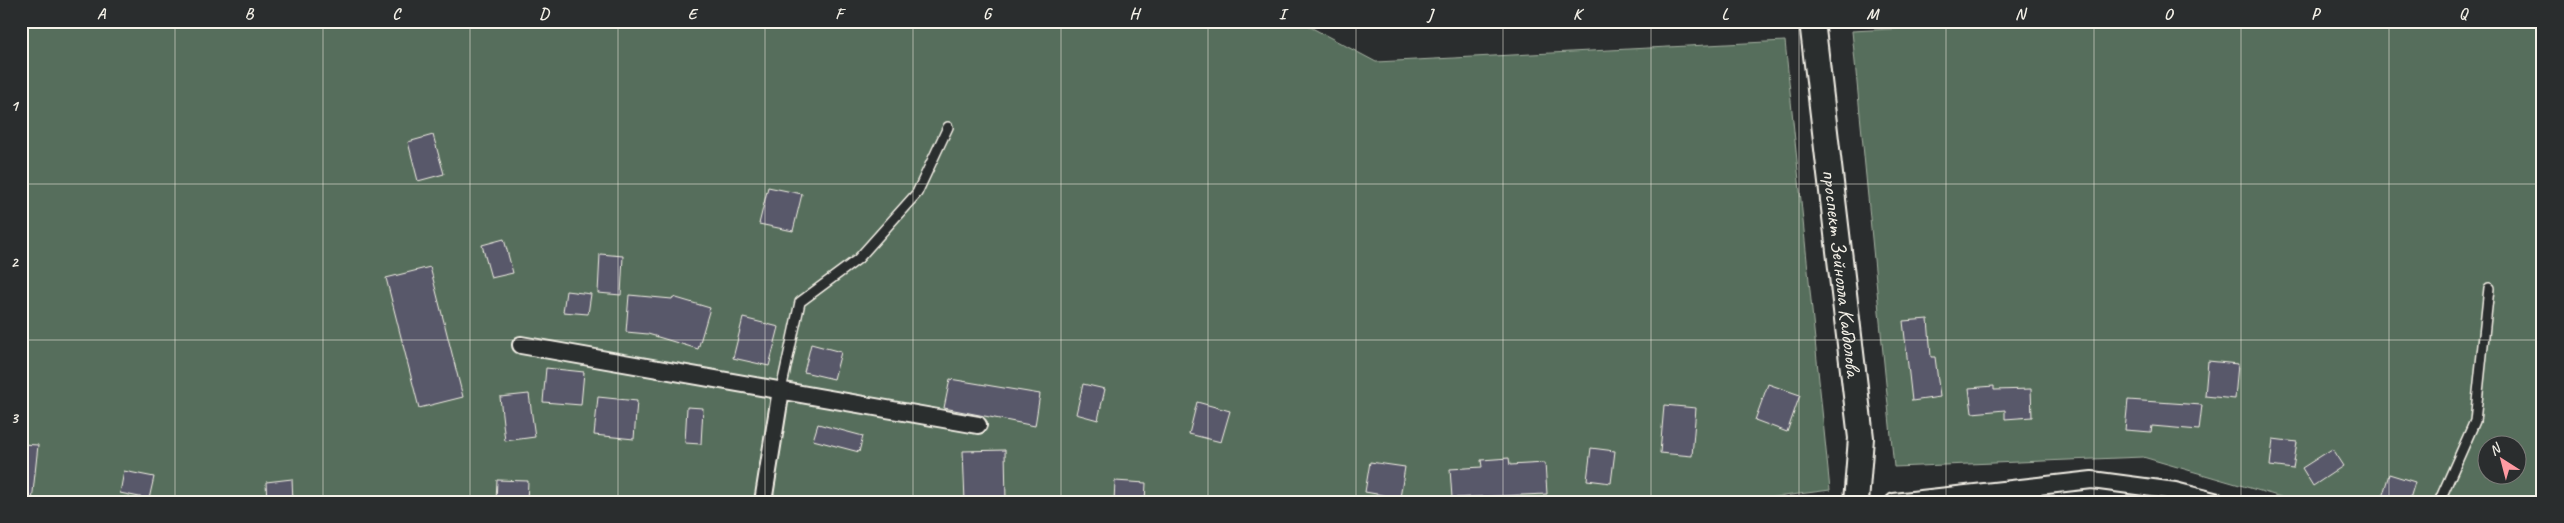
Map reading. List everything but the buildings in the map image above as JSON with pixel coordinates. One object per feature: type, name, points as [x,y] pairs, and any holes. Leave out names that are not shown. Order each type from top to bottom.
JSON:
[{"type":"main road","name":"проспект Зейнолла Кабдолова","points":[[1812,21],[1862,438],[1856,502]]},
{"type":"street","points":[[521,345],[978,424]]},
{"type":"street","points":[[763,502],[781,390]]},
{"type":"street","points":[[1894,502],[2092,480],[2172,496],[2218,502]]},
{"type":"lane","points":[[781,390],[800,302],[858,259],[916,193],[948,127]]},
{"type":"lane","points":[[2439,502],[2475,422],[2490,288]]},
{"type":"green space","points":[[21,21],[1299,21],[1376,62],[1785,41],[1830,490],[1737,502],[21,502]]},
{"type":"green space","points":[[2049,21],[2543,21],[2543,502],[2286,502],[2281,497],[2143,457],[1894,467],[1852,31]]}]
